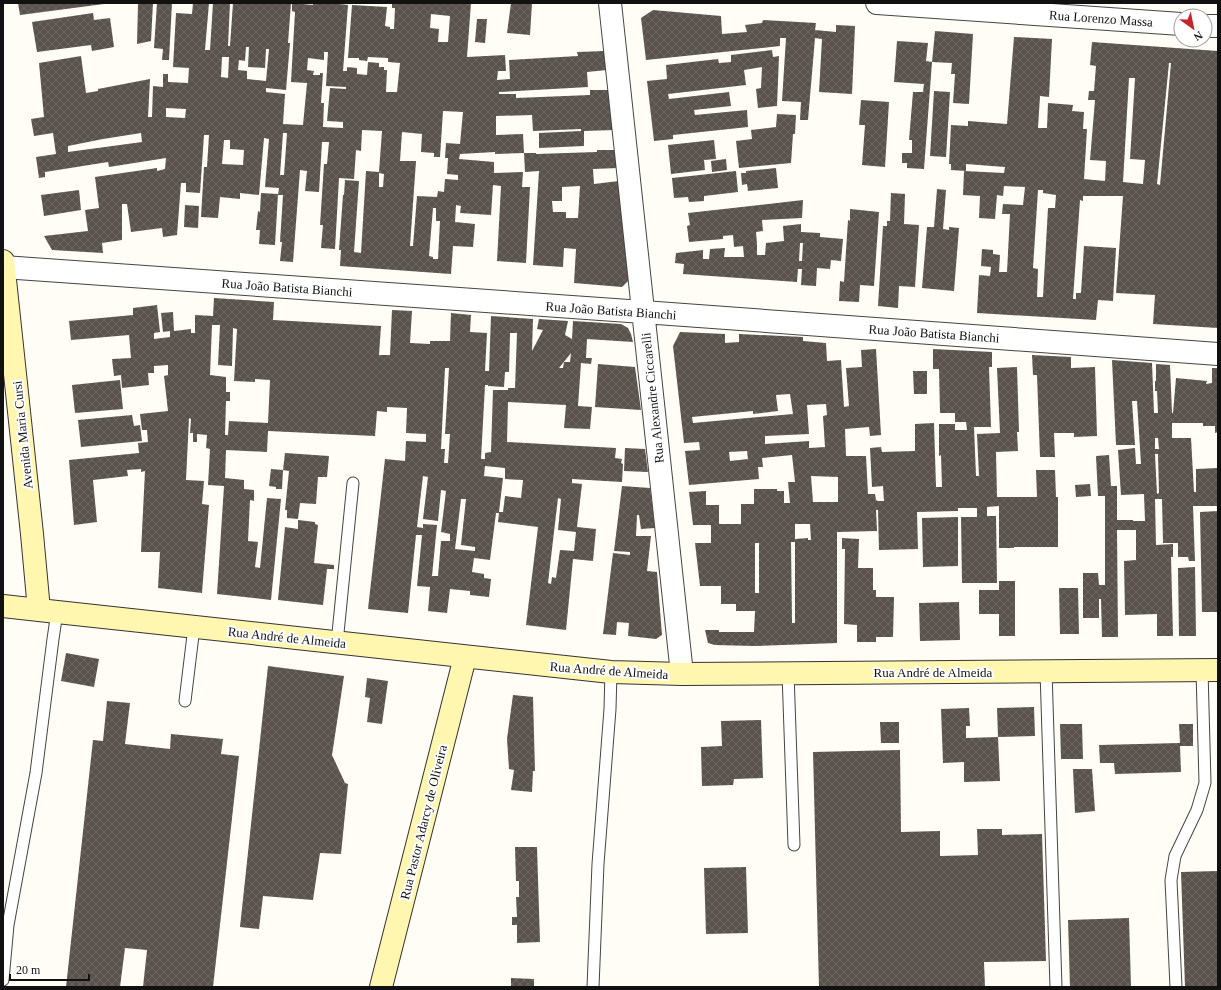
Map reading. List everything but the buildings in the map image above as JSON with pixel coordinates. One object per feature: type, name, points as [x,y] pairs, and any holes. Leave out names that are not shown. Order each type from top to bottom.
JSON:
[{"type":"main road","name":"Avenida Maria Cursi","points":[[3,265],[32,534],[48,611]]},
{"type":"main road","name":"Rua André de Almeida","points":[[3,606],[612,672],[682,674],[1210,670]]},
{"type":"main road","name":"Rua Pastor Adarcy de Oliveira","points":[[381,987],[465,657]]},
{"type":"street","name":"Rua Alexandre Ciccarelli","points":[[610,3],[682,674]]},
{"type":"street","name":"Rua Lorenzo Massa","points":[[877,3],[1173,23]]},
{"type":"street","name":"Rua João Batista Bianchi","points":[[3,265],[1218,354]]},
{"type":"lane","points":[[337,643],[353,483]]},
{"type":"lane","points":[[3,980],[8,925],[36,773],[53,639],[48,611]]},
{"type":"lane","points":[[185,701],[194,627]]},
{"type":"lane","points":[[1176,987],[1171,880],[1175,856],[1197,810],[1205,783],[1210,670]]},
{"type":"lane","points":[[1046,671],[1056,987]]},
{"type":"lane","points":[[593,987],[598,864],[612,672]]},
{"type":"lane","points":[[788,673],[794,846]]}]
